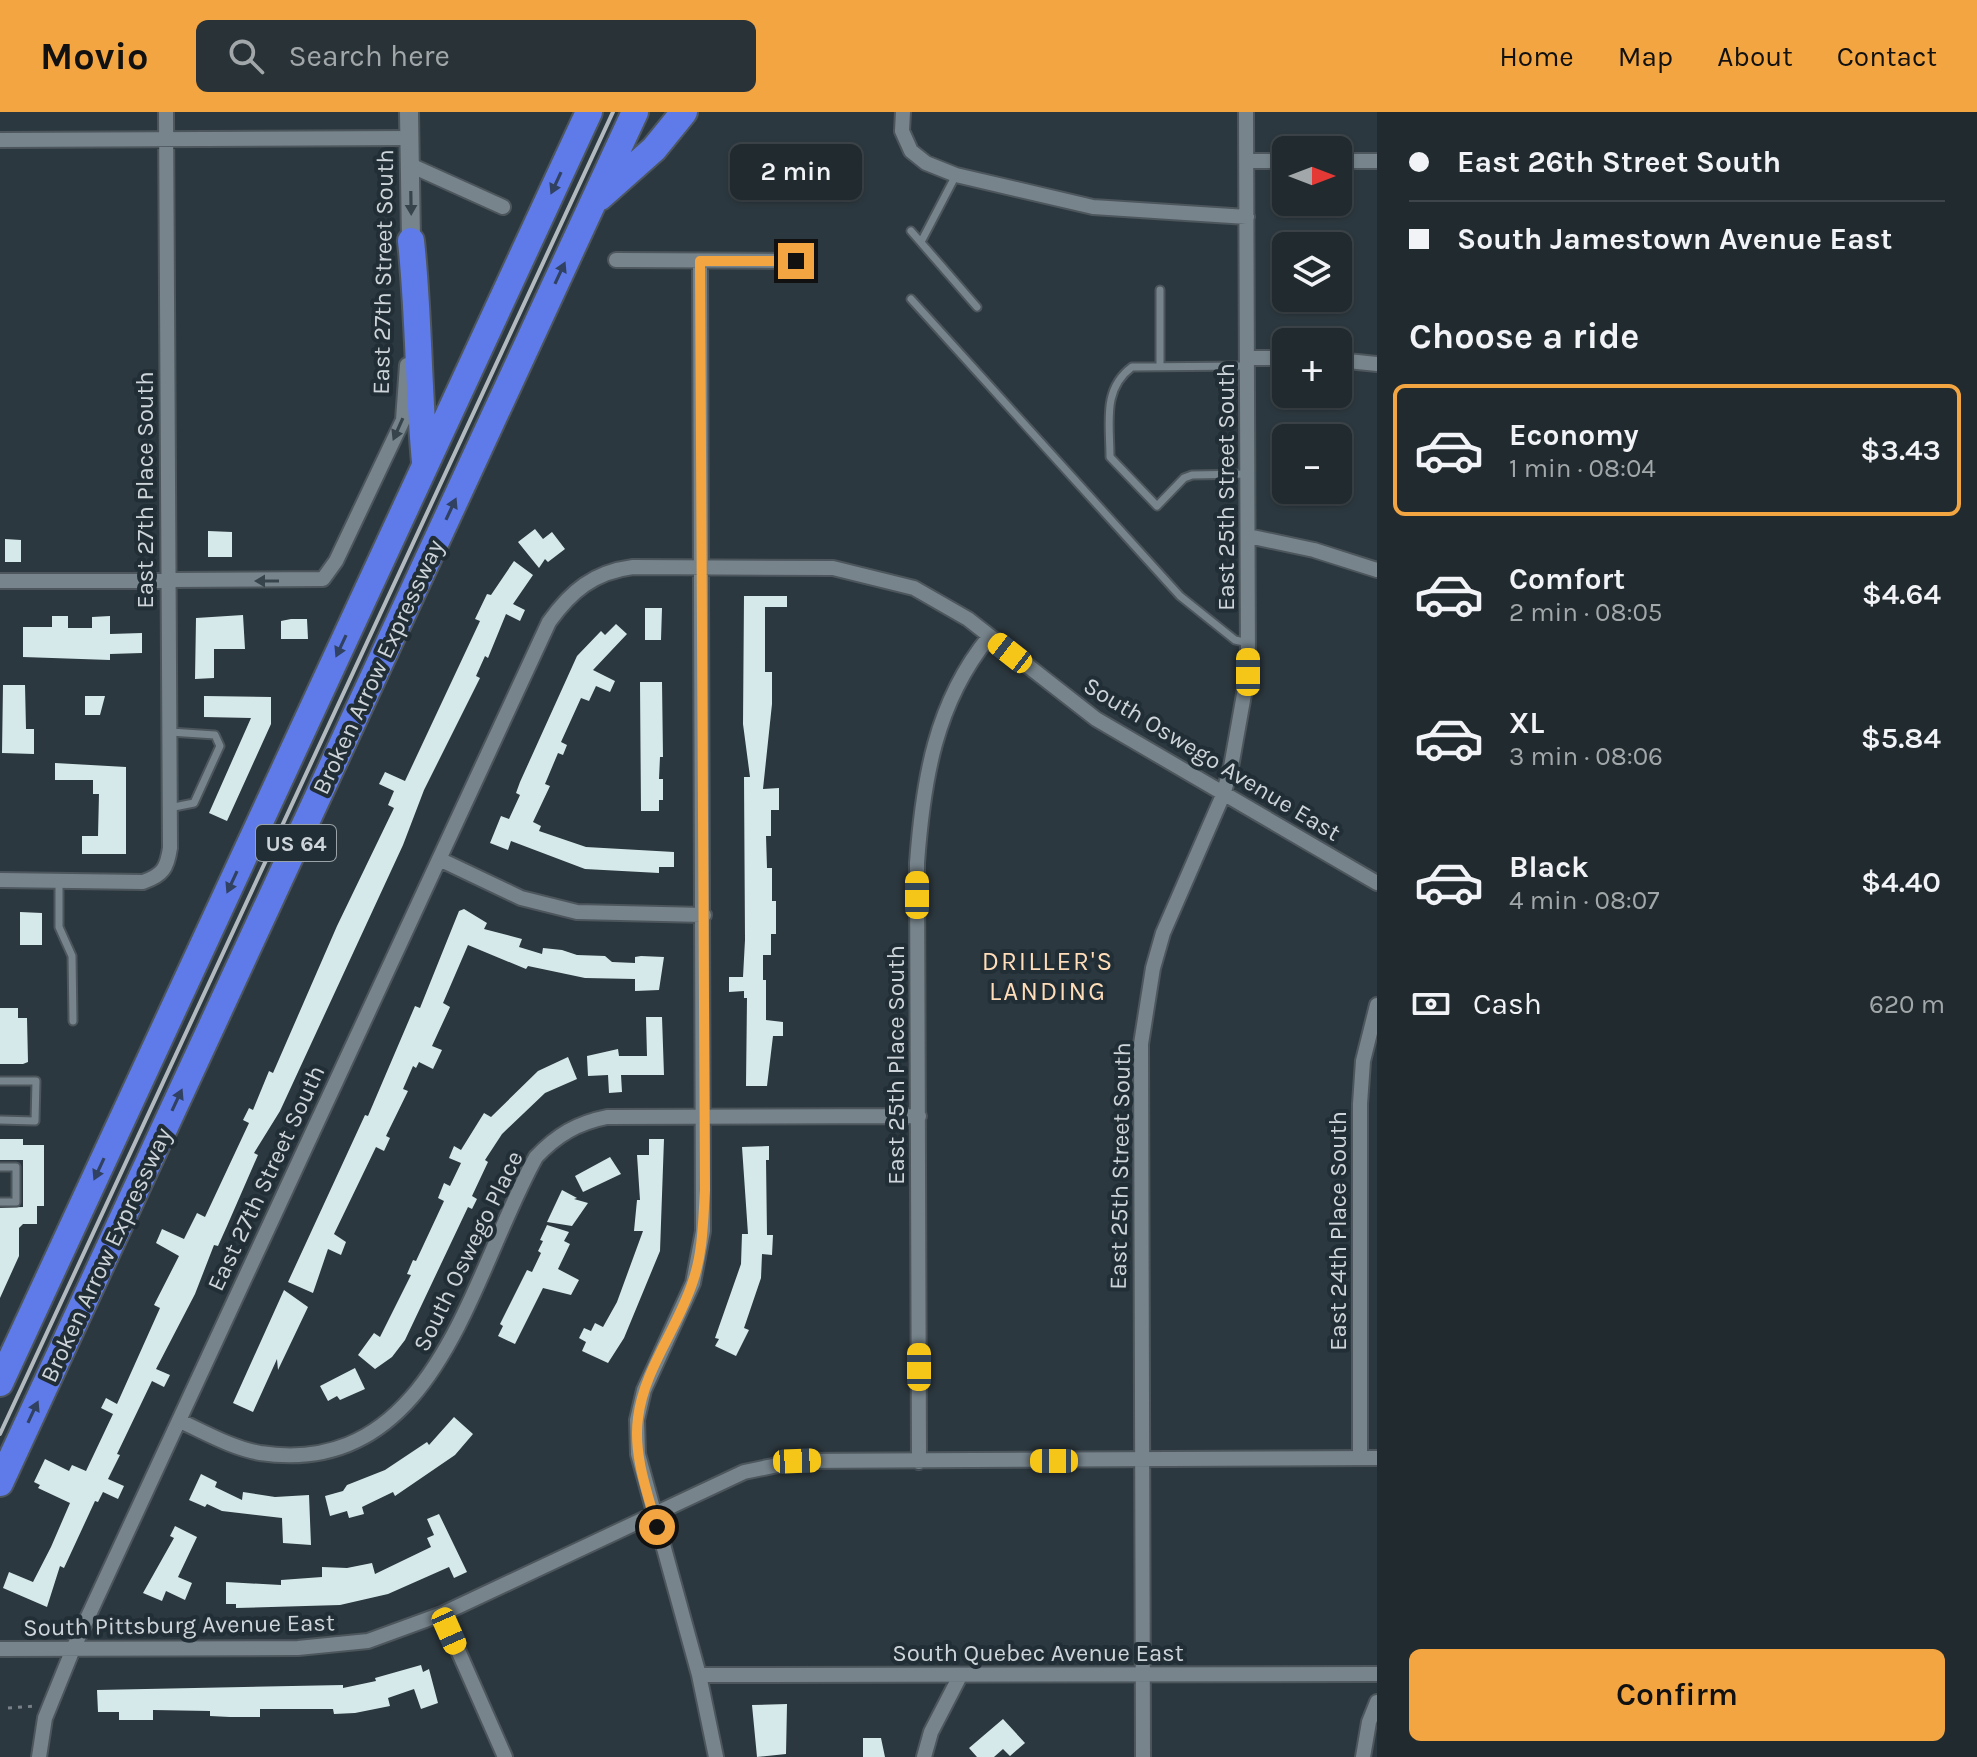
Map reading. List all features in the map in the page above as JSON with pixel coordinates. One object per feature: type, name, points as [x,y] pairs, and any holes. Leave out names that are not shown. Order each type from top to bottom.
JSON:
[{"type":"highway","name":"Broken Arrow Expressway","points":[[0,1383],[589,112]]},
{"type":"highway","name":"Broken Arrow Expressway","points":[[0,1483],[635,112]]},
{"type":"highway","points":[[592,204],[654,149],[684,112]]},
{"type":"highway","points":[[411,241],[419,310],[420,404],[426,466]]},
{"type":"street","name":"East 27th Place South","points":[[59,880],[143,882],[161,874],[167,867],[166,112]]},
{"type":"street","name":"East 27th Street South","points":[[167,581],[317,581],[323,579],[336,561],[403,420],[407,397],[406,308],[411,241],[409,112]]},
{"type":"street","points":[[903,112],[905,141],[926,163],[956,175],[1093,207],[1247,217]]},
{"type":"street","name":"East 25th Street South","points":[[1143,1757],[1139,1094],[1145,1010],[1163,933],[1223,795],[1240,733],[1248,643],[1246,112]]},
{"type":"street","points":[[0,140],[410,138]]},
{"type":"street","points":[[1247,161],[1272,161]]},
{"type":"street","points":[[1352,161],[1377,161]]},
{"type":"street","points":[[410,165],[503,207]]},
{"type":"street","points":[[616,260],[796,261]]},
{"type":"street","points":[[700,261],[705,1190],[699,1259],[681,1311],[644,1390],[637,1420],[638,1454],[699,1675],[716,1757]]},
{"type":"street","points":[[1247,362],[1272,359]]},
{"type":"street","points":[[1352,361],[1377,364]]},
{"type":"street","points":[[1248,536],[1314,550],[1377,570]]},
{"type":"street","name":"South Oswego Avenue East","points":[[549,622],[572,592],[614,569],[833,568],[879,577],[937,599],[1096,719],[1377,883]]},
{"type":"street","points":[[0,581],[167,581]]},
{"type":"street","name":"East 27th Street South","points":[[39,1757],[49,1708],[73,1649],[549,622]]},
{"type":"street","name":"East 25th Place South","points":[[919,1462],[917,863],[921,810],[928,762],[944,713],[962,674],[989,637]]},
{"type":"street","points":[[439,859],[521,898],[577,912],[704,915]]},
{"type":"street","points":[[0,880],[59,880]]},
{"type":"street","name":"East 24th Place South","points":[[1360,1458],[1360,1104],[1363,1061],[1377,1005]]},
{"type":"street","name":"South Oswego Place","points":[[180,1421],[234,1446],[287,1454],[335,1449],[386,1425],[406,1408],[434,1370],[525,1176],[546,1146],[575,1126],[599,1119],[919,1116]]},
{"type":"street","name":"South Pittsburg Avenue East","points":[[0,1649],[334,1646],[397,1632],[442,1614],[744,1472],[776,1464],[817,1460],[1377,1458]]},
{"type":"street","points":[[442,1614],[505,1757]]},
{"type":"street","name":"South Quebec Avenue East","points":[[699,1675],[1377,1674]]},
{"type":"street","points":[[924,1757],[931,1732],[960,1676]]},
{"type":"street","points":[[1363,1757],[1369,1722],[1377,1702]]},
{"type":"lane","points":[[921,242],[956,175]]},
{"type":"lane","points":[[911,231],[977,307]]},
{"type":"lane","points":[[1160,290],[1160,365]]},
{"type":"lane","points":[[911,299],[1180,596],[1235,640],[1248,643]]},
{"type":"lane","points":[[1247,362],[1132,367],[1112,387],[1110,457],[1157,506],[1184,478],[1192,475],[1248,474]]},
{"type":"lane","points":[[168,732],[208,732],[215,735],[220,746],[194,803],[169,808]]},
{"type":"lane","points":[[59,880],[59,927],[72,956],[73,1021]]},
{"type":"lane","points":[[0,1081],[36,1081],[35,1121],[0,1120]]},
{"type":"lane","points":[[0,1167],[16,1167],[16,1202],[0,1202]]},
{"type":"path","points":[[8,1708],[49,1708]]},
{"type":"building","points":[[535,529],[543,539],[552,532],[565,549],[548,562],[545,559],[539,568],[518,542]]},
{"type":"building","points":[[208,531],[232,532],[232,557],[208,557]]},
{"type":"building","points":[[5,539],[21,540],[21,562],[5,562]]},
{"type":"building","points":[[514,561],[533,575],[513,604],[525,610],[520,621],[506,614],[488,658],[485,656],[476,676],[480,678],[424,790],[403,845],[280,1111],[254,1153],[258,1155],[218,1246],[214,1245],[195,1294],[156,1369],[170,1375],[164,1387],[152,1381],[117,1454],[120,1455],[108,1479],[124,1486],[118,1499],[103,1492],[98,1502],[95,1501],[64,1568],[60,1566],[47,1607],[3,1588],[9,1572],[33,1582],[51,1547],[70,1503],[38,1488],[40,1485],[34,1482],[45,1459],[69,1471],[72,1465],[86,1471],[113,1414],[101,1408],[106,1398],[117,1404],[160,1308],[154,1305],[179,1256],[156,1243],[162,1229],[184,1239],[197,1213],[205,1217],[249,1123],[243,1120],[249,1108],[253,1110],[269,1071],[273,1073],[337,926],[394,808],[388,805],[394,791],[379,784],[385,772],[405,781],[480,621],[475,619],[487,594],[491,595]]},
{"type":"building","points":[[744,596],[787,596],[787,607],[765,607],[765,672],[772,672],[772,704],[763,789],[779,788],[779,810],[771,810],[771,836],[766,836],[767,868],[772,868],[772,901],[776,901],[776,934],[771,934],[771,955],[763,955],[763,980],[766,980],[766,1020],[783,1022],[783,1036],[773,1036],[767,1086],[746,1086],[747,998],[744,998],[744,991],[729,992],[729,977],[743,977],[745,940],[744,777],[750,777],[743,724]]},
{"type":"building","points":[[645,608],[662,608],[661,640],[645,640]]},
{"type":"building","points":[[243,615],[245,649],[214,649],[214,678],[195,679],[196,618]]},
{"type":"building","points":[[52,616],[68,616],[68,628],[92,628],[92,617],[110,616],[110,634],[142,633],[142,653],[110,654],[110,660],[23,657],[23,627],[52,627]]},
{"type":"building","points":[[307,619],[308,639],[281,639],[281,621]]},
{"type":"building","points":[[616,624],[627,634],[593,670],[615,681],[610,692],[596,686],[589,701],[581,698],[561,742],[567,745],[563,755],[558,753],[545,784],[550,786],[533,822],[541,826],[539,831],[586,847],[674,852],[674,867],[659,867],[659,873],[585,869],[511,841],[508,850],[490,843],[501,816],[509,819],[520,795],[516,793],[520,782],[577,656],[601,631],[605,635]]},
{"type":"building","points":[[640,682],[662,682],[663,757],[660,757],[659,779],[663,779],[663,800],[659,800],[659,811],[641,811]]},
{"type":"building","points":[[3,685],[25,685],[26,729],[34,729],[34,754],[2,753]]},
{"type":"building","points":[[85,696],[105,696],[100,715],[85,715]]},
{"type":"building","points":[[204,696],[271,697],[271,724],[227,821],[209,813],[251,718],[204,717]]},
{"type":"building","points":[[55,763],[126,767],[126,854],[82,854],[82,836],[98,836],[99,794],[93,794],[93,780],[55,780]]},
{"type":"building","points":[[464,909],[487,923],[484,929],[522,939],[519,947],[542,954],[543,948],[577,955],[605,956],[612,962],[635,963],[635,957],[664,957],[659,990],[635,991],[635,979],[585,978],[528,966],[526,969],[468,945],[443,1003],[450,1007],[432,1046],[442,1050],[433,1069],[419,1062],[416,1068],[413,1066],[403,1089],[408,1091],[386,1136],[390,1138],[384,1151],[376,1147],[334,1234],[346,1242],[341,1255],[328,1249],[313,1293],[288,1282],[365,1115],[368,1116],[415,1006],[420,1008],[459,911]]},
{"type":"building","points":[[20,912],[42,913],[42,945],[20,945]]},
{"type":"building","points":[[0,1008],[18,1008],[18,1018],[27,1018],[28,1062],[0,1064]]},
{"type":"building","points":[[646,1017],[662,1017],[664,1075],[621,1075],[622,1092],[609,1093],[608,1075],[588,1076],[587,1056],[618,1049],[619,1056],[647,1056]]},
{"type":"building","points":[[568,1057],[577,1079],[545,1093],[502,1134],[485,1160],[488,1162],[472,1196],[477,1199],[472,1209],[468,1207],[405,1340],[392,1357],[375,1369],[358,1355],[374,1333],[380,1337],[411,1275],[407,1274],[413,1260],[416,1261],[444,1201],[438,1198],[444,1183],[450,1186],[461,1163],[449,1158],[454,1146],[461,1150],[484,1113],[491,1117],[538,1071]]},
{"type":"building","points":[[0,1139],[23,1139],[23,1145],[44,1145],[44,1206],[37,1206],[37,1224],[23,1224],[19,1228],[19,1256],[0,1298],[0,1208],[23,1207],[23,1160],[0,1160]]},
{"type":"building","points":[[649,1139],[664,1139],[660,1251],[624,1338],[608,1363],[582,1351],[586,1342],[579,1338],[584,1328],[591,1331],[595,1323],[603,1327],[617,1302],[643,1231],[634,1231],[637,1200],[640,1200],[637,1155],[649,1155]]},
{"type":"building","points":[[769,1146],[769,1160],[766,1160],[767,1235],[773,1235],[772,1255],[762,1254],[761,1278],[744,1328],[749,1330],[736,1356],[715,1346],[719,1339],[715,1338],[741,1264],[742,1234],[748,1234],[742,1147]]},
{"type":"building","points":[[610,1157],[621,1174],[583,1192],[575,1176]]},
{"type":"building","points":[[562,1190],[577,1198],[574,1199],[588,1203],[572,1226],[547,1222]]},
{"type":"building","points":[[547,1225],[569,1232],[564,1241],[570,1244],[558,1269],[579,1280],[571,1295],[543,1288],[515,1344],[498,1336],[503,1326],[500,1324],[527,1270],[532,1272],[541,1253],[538,1251],[543,1241],[540,1240]]},
{"type":"building","points":[[284,1290],[308,1307],[278,1370],[277,1359],[253,1412],[233,1403]]},
{"type":"building","points":[[355,1368],[365,1389],[340,1400],[337,1396],[328,1401],[320,1386]]},
{"type":"building","points":[[454,1417],[473,1434],[455,1455],[395,1496],[393,1492],[362,1507],[364,1514],[349,1518],[347,1511],[330,1516],[325,1496],[343,1491],[347,1485],[385,1470],[427,1442],[429,1445]]},
{"type":"building","points":[[201,1474],[217,1482],[215,1487],[242,1500],[243,1492],[275,1497],[309,1495],[311,1545],[283,1543],[282,1518],[222,1511],[189,1500]]},
{"type":"building","points":[[439,1514],[467,1572],[454,1578],[449,1567],[388,1594],[340,1605],[236,1608],[236,1604],[226,1604],[226,1582],[281,1585],[281,1580],[322,1577],[322,1567],[347,1568],[372,1563],[375,1574],[431,1547],[427,1538],[434,1535],[427,1519]]},
{"type":"building","points":[[175,1526],[197,1537],[178,1577],[192,1583],[185,1600],[166,1591],[162,1601],[143,1593],[174,1538],[170,1536]]},
{"type":"building","points":[[421,1665],[423,1672],[429,1669],[438,1703],[421,1709],[414,1689],[388,1698],[390,1706],[355,1713],[334,1714],[333,1709],[260,1709],[260,1717],[230,1717],[210,1716],[210,1711],[153,1710],[153,1720],[119,1720],[119,1712],[98,1712],[97,1690],[343,1685],[343,1688],[376,1681],[375,1678]]},
{"type":"building","points":[[787,1704],[786,1754],[757,1757],[752,1705]]},
{"type":"building","points":[[1003,1719],[1025,1743],[1010,1756],[1003,1749],[994,1757],[977,1757],[969,1748]]},
{"type":"building","points":[[863,1738],[881,1738],[885,1757],[863,1757]]},
{"type":"railway","points":[[0,1434],[613,112]]},
{"type":"district","name":"DRILLER'S LANDING","points":[[1048,976]]},
{"type":"route","points":[[657,1527],[638,1454],[637,1420],[644,1390],[693,1283],[703,1231],[705,1190],[700,261],[796,261]]}]
